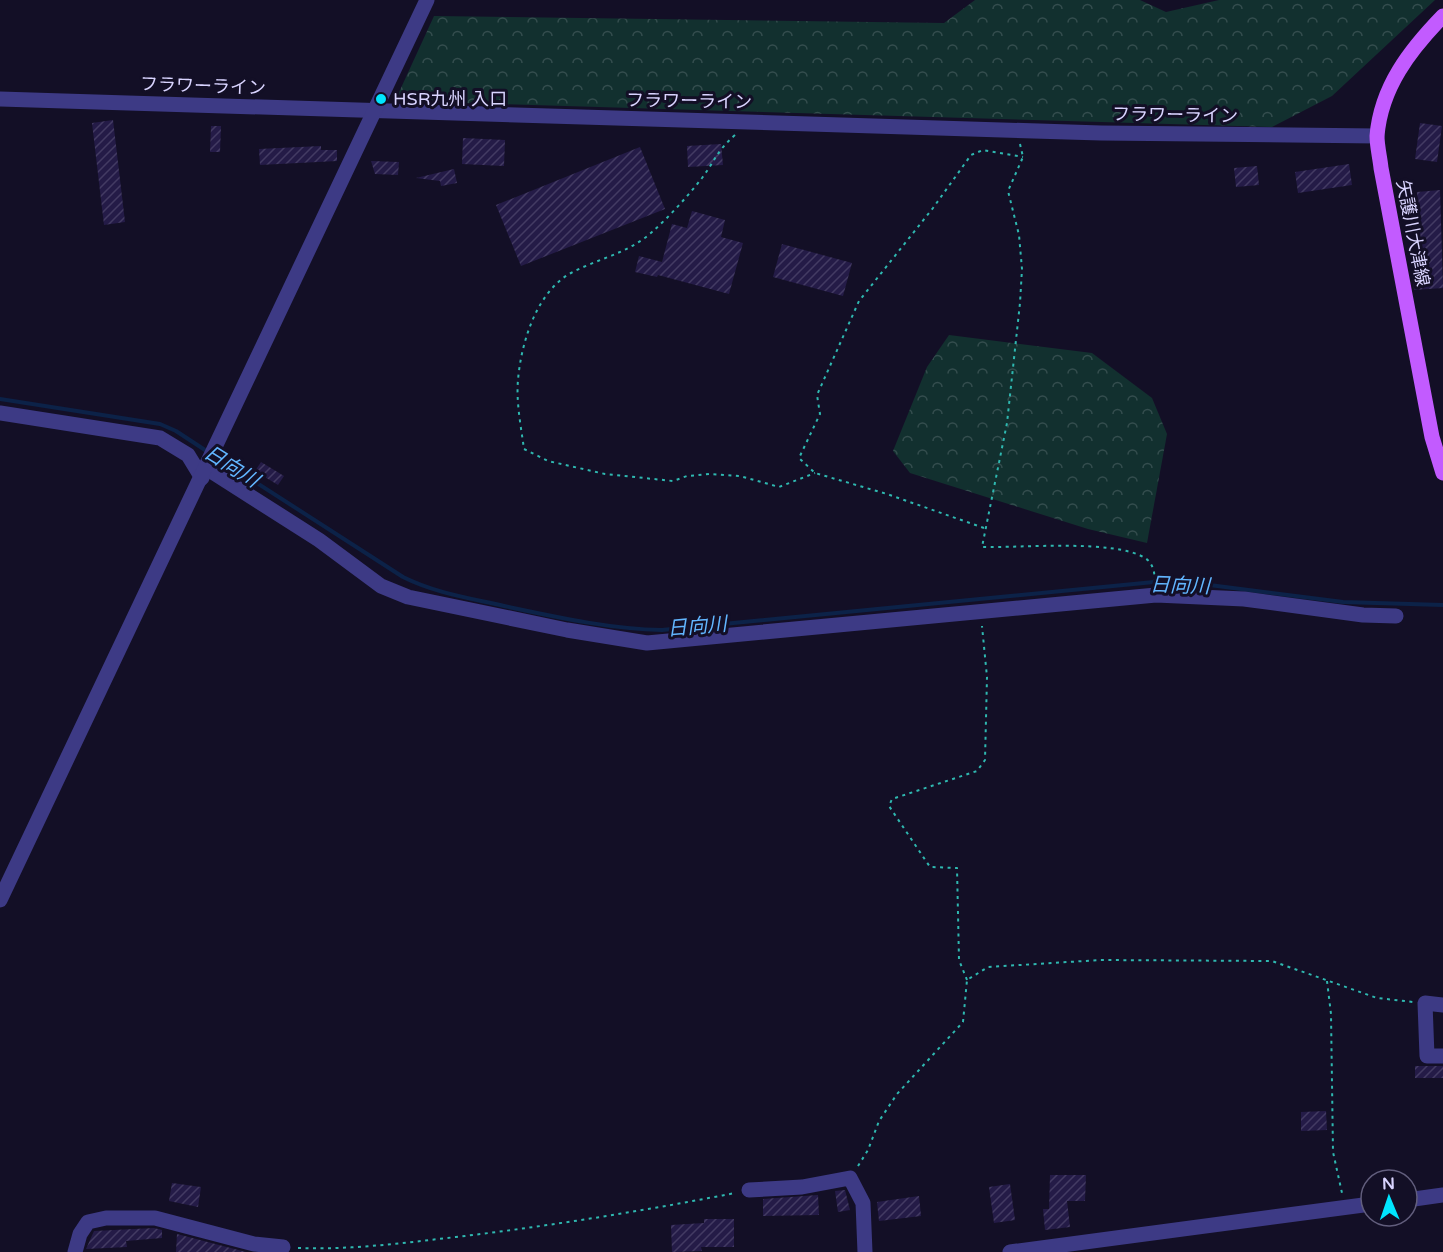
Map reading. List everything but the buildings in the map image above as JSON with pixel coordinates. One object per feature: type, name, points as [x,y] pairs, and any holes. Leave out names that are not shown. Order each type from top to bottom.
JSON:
[{"type":"main road","name":"矢護川大津線","points":[[1443,16],[1409,53],[1396,74],[1387,96],[1377,136],[1381,168],[1432,437],[1443,473]]},
{"type":"street","points":[[0,900],[427,0]]},
{"type":"street","name":"フラワーライン","points":[[0,99],[1101,133],[1377,136]]},
{"type":"street","points":[[0,412],[160,438],[188,455],[204,473],[318,540],[381,586],[408,597],[567,630],[647,643],[1156,595],[1244,599],[1363,615],[1396,616]]},
{"type":"street","points":[[1443,1005],[1425,1003],[1427,1056],[1443,1056]]},
{"type":"street","points":[[749,1190],[802,1187],[850,1178],[863,1203],[865,1252]]},
{"type":"street","points":[[1419,1198],[1443,1195]]},
{"type":"street","points":[[1010,1252],[1359,1206]]},
{"type":"street","points":[[75,1252],[80,1234],[88,1222],[106,1218],[155,1218],[254,1244],[283,1247]]},
{"type":"path","points":[[751,122],[717,151],[702,177],[652,233],[618,254],[569,274],[554,286],[543,300],[525,339],[518,381],[524,449],[548,461],[605,474],[673,481],[687,476],[710,474],[740,476],[779,487],[815,473]]},
{"type":"path","points":[[984,528],[887,494],[815,473],[799,458],[820,414],[817,395],[859,301],[933,208],[971,155],[982,150],[1023,157],[1008,191],[1019,235],[1022,269],[1020,303],[1007,423],[982,547],[1105,548],[1128,551],[1147,559],[1155,571],[1155,587]]},
{"type":"path","points":[[850,1178],[868,1150],[879,1121],[897,1094],[963,1022],[967,980],[959,960],[957,868],[930,867],[889,806],[892,799],[977,771],[985,760],[987,677],[981,611]]},
{"type":"path","points":[[967,980],[988,968],[1100,960],[1272,962],[1377,998],[1425,1003]]},
{"type":"path","points":[[1327,981],[1331,1026],[1333,1152],[1345,1208]]},
{"type":"path","points":[[283,1247],[348,1249],[514,1230],[647,1210],[749,1190]]},
{"type":"green space","points":[[975,0],[1140,0],[1166,12],[1219,0],[1435,0],[1332,96],[1272,127],[395,101],[434,16],[944,23]]},
{"type":"green space","points":[[949,335],[1092,353],[1152,398],[1167,434],[1147,543],[1088,529],[910,473],[893,451],[927,367]]},
{"type":"waterway","name":"日向川","points":[[0,399],[160,424],[176,431],[208,452]]},
{"type":"waterway","name":"日向川","points":[[215,456],[415,583],[504,606],[583,622],[622,627],[662,630],[1154,582],[1186,582],[1343,602],[1443,605]]},
{"type":"place","name":"HSR九州 入口","points":[[381,99]]}]
